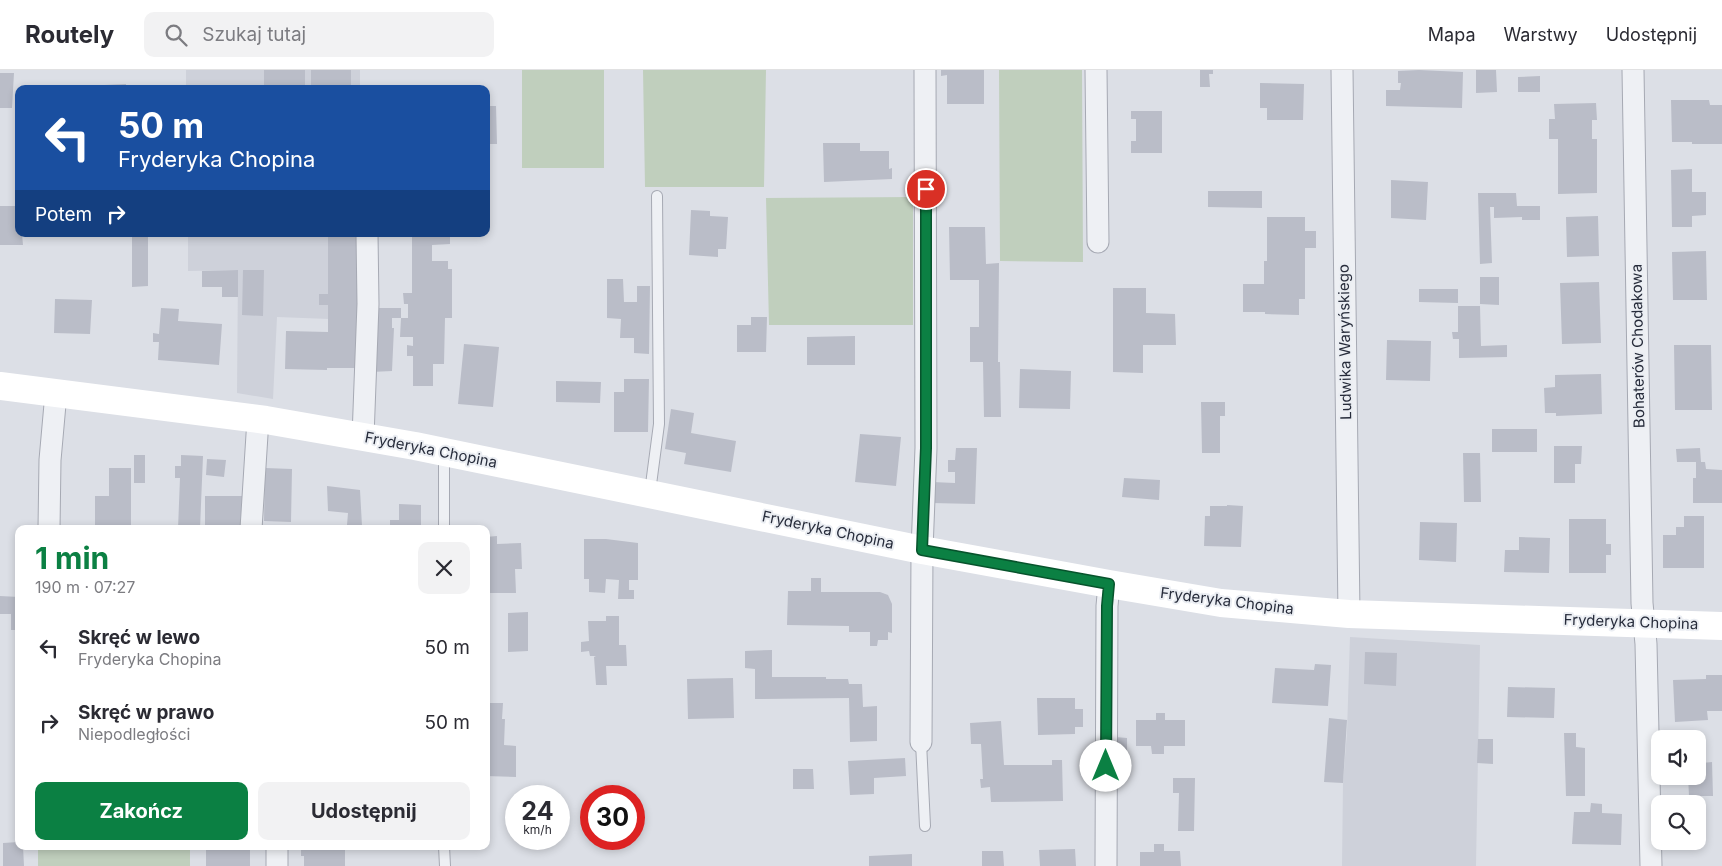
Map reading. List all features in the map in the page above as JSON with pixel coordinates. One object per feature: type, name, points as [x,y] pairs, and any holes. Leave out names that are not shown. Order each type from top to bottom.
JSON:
[{"type":"main road","name":"Fryderyka Chopina","points":[[0,386],[258,419],[364,437],[922,550],[1222,603],[1349,614],[1722,626]]},
{"type":"street","points":[[921,742],[922,550],[926,448],[925,70]]},
{"type":"street","points":[[1096,70],[1098,242]]},
{"type":"street","name":"Ludwika Waryńskiego","points":[[1342,70],[1349,614]]},
{"type":"street","name":"Bohaterów Chodakowa","points":[[1633,70],[1643,622],[1646,644],[1651,866]]},
{"type":"street","points":[[364,437],[368,304],[367,237]]},
{"type":"street","points":[[50,525],[50,460],[56,393]]},
{"type":"street","points":[[251,525],[258,419]]},
{"type":"street","points":[[1106,866],[1107,606],[1109,584]]},
{"type":"street","points":[[277,850],[277,866]]},
{"type":"lane","points":[[650,494],[659,424],[657,196]]},
{"type":"lane","points":[[444,452],[444,525]]},
{"type":"lane","points":[[921,742],[925,826]]},
{"type":"lane","points":[[444,850],[444,866]]},
{"type":"shaded area","points":[[186,70],[360,70],[360,85],[186,85]]},
{"type":"shaded area","points":[[188,237],[360,237],[329,319],[277,317],[273,399],[237,393],[238,270],[188,271]]},
{"type":"shaded area","points":[[1350,637],[1480,645],[1476,866],[1342,866],[1343,783],[1347,732]]},
{"type":"green space","points":[[522,70],[604,70],[604,168],[522,168]]},
{"type":"green space","points":[[643,70],[766,70],[764,187],[645,187]]},
{"type":"green space","points":[[999,70],[1082,70],[1083,262],[1000,261]]},
{"type":"green space","points":[[913,197],[913,325],[769,325],[766,198]]},
{"type":"green space","points":[[38,850],[190,850],[190,866],[38,866]]},
{"type":"building","points":[[264,70],[305,70],[305,85],[264,85]]},
{"type":"building","points":[[311,70],[351,70],[351,85],[311,85]]},
{"type":"building","points":[[941,70],[984,70],[984,104],[947,104],[947,75],[941,76]]},
{"type":"building","points":[[1200,70],[1213,70],[1213,74],[1209,74],[1210,87],[1200,87]]},
{"type":"building","points":[[1476,70],[1496,70],[1497,92],[1476,93]]},
{"type":"building","points":[[1398,71],[1463,72],[1462,108],[1386,106],[1386,90],[1400,90],[1401,83],[1398,83]]},
{"type":"building","points":[[0,73],[14,73],[12,108],[0,108]]},
{"type":"building","points":[[1540,76],[1540,92],[1518,92],[1518,77]]},
{"type":"building","points":[[1260,83],[1304,84],[1303,120],[1267,120],[1267,108],[1260,108]]},
{"type":"building","points":[[1671,100],[1709,100],[1710,105],[1722,105],[1722,144],[1672,142]]},
{"type":"building","points":[[1596,103],[1597,120],[1592,120],[1592,139],[1597,139],[1597,193],[1558,194],[1558,139],[1549,139],[1549,119],[1555,119],[1554,104]]},
{"type":"building","points":[[490,106],[496,106],[497,144],[490,144]]},
{"type":"building","points":[[1131,111],[1162,111],[1162,153],[1131,153],[1131,141],[1136,141],[1136,119],[1131,119]]},
{"type":"building","points":[[823,143],[860,143],[860,151],[889,151],[889,169],[892,168],[892,179],[824,182]]},
{"type":"building","points":[[1692,169],[1692,192],[1706,192],[1706,215],[1692,216],[1692,227],[1672,227],[1671,170]]},
{"type":"building","points":[[1391,180],[1428,182],[1426,220],[1391,218]]},
{"type":"building","points":[[1208,191],[1262,191],[1262,208],[1208,207]]},
{"type":"building","points":[[1478,193],[1516,193],[1517,206],[1540,206],[1540,220],[1522,220],[1522,217],[1494,218],[1494,207],[1490,207],[1492,263],[1480,264]]},
{"type":"building","points":[[0,206],[15,206],[15,237],[22,237],[23,245],[0,245]]},
{"type":"building","points":[[691,210],[710,211],[710,216],[728,217],[726,249],[718,249],[718,257],[689,255]]},
{"type":"building","points":[[1598,216],[1599,256],[1567,257],[1566,217]]},
{"type":"building","points":[[1267,217],[1305,217],[1305,231],[1316,231],[1316,248],[1305,248],[1305,299],[1299,299],[1299,315],[1243,312],[1243,284],[1264,284],[1264,261],[1267,261]]},
{"type":"building","points":[[949,227],[985,227],[986,264],[999,263],[998,362],[1000,362],[1001,417],[984,417],[983,362],[970,362],[970,327],[979,327],[979,280],[950,280]]},
{"type":"building","points":[[132,237],[148,237],[148,286],[132,287]]},
{"type":"building","points":[[328,237],[361,237],[361,368],[327,368],[327,370],[285,369],[286,331],[328,332],[328,305],[319,305],[319,294],[328,294]]},
{"type":"building","points":[[412,237],[450,237],[450,244],[432,245],[432,261],[448,261],[448,269],[452,269],[452,318],[445,318],[444,364],[433,364],[433,386],[413,386],[413,356],[407,356],[407,345],[413,346],[413,337],[400,337],[401,318],[408,318],[408,304],[404,304],[403,293],[412,293]]},
{"type":"building","points":[[1706,251],[1707,300],[1673,300],[1672,252]]},
{"type":"building","points":[[238,270],[238,297],[222,297],[222,287],[202,287],[202,271]]},
{"type":"building","points":[[243,270],[264,270],[263,316],[242,315]]},
{"type":"building","points":[[1480,277],[1499,277],[1499,305],[1480,304]]},
{"type":"building","points":[[607,279],[623,279],[624,302],[637,302],[637,286],[650,286],[649,354],[634,353],[634,338],[620,338],[621,319],[607,318]]},
{"type":"building","points":[[1599,282],[1601,343],[1562,344],[1560,283]]},
{"type":"building","points":[[1113,288],[1146,288],[1146,313],[1175,314],[1176,345],[1143,345],[1143,373],[1113,372]]},
{"type":"building","points":[[1419,289],[1458,289],[1458,303],[1419,302]]},
{"type":"building","points":[[55,299],[92,300],[90,334],[54,333]]},
{"type":"building","points":[[1458,306],[1480,306],[1481,346],[1507,345],[1507,357],[1459,358],[1459,339],[1453,339],[1452,332],[1458,332]]},
{"type":"building","points":[[161,308],[179,309],[178,321],[222,324],[219,365],[158,360],[159,342],[153,342],[153,333],[159,334]]},
{"type":"building","points":[[373,308],[401,308],[401,318],[392,318],[392,328],[394,328],[392,371],[371,372]]},
{"type":"building","points":[[751,317],[767,317],[766,352],[737,352],[737,325],[751,325]]},
{"type":"building","points":[[855,336],[855,365],[807,365],[807,337]]},
{"type":"building","points":[[1387,340],[1431,341],[1430,381],[1386,380]]},
{"type":"building","points":[[464,344],[499,347],[493,407],[458,404]]},
{"type":"building","points":[[1674,345],[1711,345],[1712,410],[1675,410]]},
{"type":"building","points":[[1020,369],[1071,371],[1070,409],[1019,408]]},
{"type":"building","points":[[1601,374],[1602,414],[1556,416],[1556,413],[1545,413],[1544,388],[1555,387],[1555,375]]},
{"type":"building","points":[[624,379],[649,379],[648,432],[614,432],[614,392],[624,392]]},
{"type":"building","points":[[556,381],[601,382],[600,403],[556,402]]},
{"type":"building","points":[[1201,402],[1225,402],[1225,416],[1220,416],[1220,453],[1202,453]]},
{"type":"building","points":[[671,409],[694,413],[691,433],[736,441],[731,472],[684,464],[686,453],[665,449]]},
{"type":"building","points":[[1492,429],[1537,429],[1537,452],[1492,452]]},
{"type":"building","points":[[860,434],[901,437],[896,486],[855,482]]},
{"type":"building","points":[[1554,446],[1582,446],[1581,464],[1575,464],[1575,483],[1554,483]]},
{"type":"building","points":[[956,448],[977,448],[975,504],[932,503],[932,482],[955,483],[955,472],[948,472],[948,460],[955,460]]},
{"type":"building","points":[[1700,448],[1701,462],[1705,462],[1706,469],[1722,470],[1722,503],[1693,503],[1693,478],[1696,478],[1696,462],[1677,462],[1676,449]]},
{"type":"building","points":[[1463,453],[1480,453],[1481,502],[1464,502]]},
{"type":"building","points":[[134,455],[145,455],[145,483],[134,483]]},
{"type":"building","points":[[181,455],[203,456],[200,525],[178,525],[180,478],[175,478],[175,466],[181,466]]},
{"type":"building","points":[[207,459],[226,460],[224,477],[206,475]]},
{"type":"building","points":[[109,468],[131,468],[131,525],[95,525],[95,496],[109,496]]},
{"type":"building","points":[[265,468],[292,469],[291,522],[264,521]]},
{"type":"building","points":[[1124,478],[1160,480],[1159,500],[1122,497]]},
{"type":"building","points":[[327,486],[360,490],[362,525],[347,525],[348,513],[328,511]]},
{"type":"building","points":[[205,496],[242,496],[240,525],[205,525]]},
{"type":"building","points":[[399,504],[421,505],[421,525],[390,525],[390,520],[399,520]]},
{"type":"building","points":[[1210,506],[1243,506],[1241,547],[1204,546],[1205,516],[1210,516]]},
{"type":"building","points":[[1684,516],[1704,516],[1704,568],[1663,568],[1663,535],[1676,535],[1676,527],[1684,527]]},
{"type":"building","points":[[1569,519],[1606,519],[1606,544],[1611,544],[1611,555],[1606,555],[1606,573],[1569,573]]},
{"type":"building","points":[[1420,522],[1457,523],[1456,562],[1419,560]]},
{"type":"building","points":[[497,536],[497,544],[521,543],[522,569],[515,569],[516,593],[490,593],[490,537]]},
{"type":"building","points":[[1519,537],[1550,538],[1549,573],[1504,572],[1505,550],[1519,550]]},
{"type":"building","points":[[584,539],[606,539],[638,543],[638,580],[629,580],[629,590],[634,590],[634,599],[618,599],[619,580],[606,579],[605,593],[589,592],[589,579],[584,579]]},
{"type":"building","points":[[811,578],[821,578],[821,592],[880,592],[888,595],[892,604],[892,633],[888,632],[888,640],[878,640],[877,646],[870,646],[870,632],[849,632],[849,626],[787,625],[788,591],[811,591]]},
{"type":"building","points":[[0,596],[15,597],[15,630],[11,630],[11,614],[0,614]]},
{"type":"building","points":[[528,612],[528,651],[508,652],[508,613]]},
{"type":"building","points":[[606,616],[619,616],[619,645],[626,645],[627,666],[606,666],[607,685],[596,685],[594,657],[596,656],[590,656],[589,651],[581,652],[581,642],[589,641],[588,621],[606,621]]},
{"type":"building","points":[[772,650],[772,677],[826,677],[826,679],[848,679],[849,684],[862,684],[863,707],[877,706],[877,741],[850,742],[849,698],[755,699],[755,669],[745,668],[745,651]]},
{"type":"building","points":[[1365,652],[1397,653],[1396,686],[1364,684]]},
{"type":"building","points":[[1315,664],[1331,665],[1328,706],[1272,703],[1275,668],[1314,670]]},
{"type":"building","points":[[1706,675],[1722,675],[1722,711],[1707,711],[1708,720],[1675,722],[1673,680],[1706,679]]},
{"type":"building","points":[[733,678],[734,718],[688,719],[687,679]]},
{"type":"building","points":[[1508,687],[1555,688],[1554,718],[1507,717]]},
{"type":"building","points":[[1037,698],[1075,698],[1075,709],[1083,709],[1083,727],[1075,727],[1075,734],[1038,735]]},
{"type":"building","points":[[490,703],[503,703],[502,719],[505,719],[504,745],[516,746],[516,777],[490,776]]},
{"type":"building","points":[[1156,713],[1165,713],[1165,720],[1185,720],[1185,746],[1164,746],[1164,754],[1152,754],[1151,746],[1136,746],[1136,720],[1156,720]]},
{"type":"building","points":[[1329,718],[1347,720],[1343,783],[1324,782]]},
{"type":"building","points":[[1001,721],[1004,765],[1052,765],[1052,760],[1062,760],[1063,801],[991,802],[990,787],[981,788],[980,779],[983,779],[981,744],[971,744],[970,723]]},
{"type":"building","points":[[1564,733],[1576,733],[1576,747],[1585,748],[1585,796],[1566,796]]},
{"type":"building","points":[[1115,737],[1127,738],[1127,774],[1114,774]]},
{"type":"building","points":[[1478,739],[1493,739],[1493,764],[1477,763]]},
{"type":"building","points":[[905,758],[906,776],[874,778],[874,794],[850,795],[848,761]]},
{"type":"building","points":[[1712,762],[1713,796],[1689,795],[1688,785],[1706,785],[1706,763]]},
{"type":"building","points":[[793,769],[813,769],[814,789],[793,789]]},
{"type":"building","points":[[1173,778],[1195,778],[1194,831],[1178,831],[1179,793],[1173,793]]},
{"type":"building","points":[[1591,803],[1602,804],[1602,813],[1622,814],[1621,845],[1572,844],[1574,812],[1590,812]]},
{"type":"building","points":[[15,842],[15,850],[23,850],[24,866],[3,866],[3,843]]},
{"type":"building","points":[[1154,844],[1164,844],[1164,851],[1180,851],[1181,866],[1140,866],[1140,852],[1154,852]]},
{"type":"building","points":[[1075,849],[1076,866],[1040,866],[1039,850]]},
{"type":"building","points":[[206,850],[250,850],[250,866],[206,866]]},
{"type":"building","points":[[301,850],[345,850],[345,866],[304,866],[304,856],[301,856]]},
{"type":"building","points":[[982,851],[1003,851],[1004,866],[982,866]]},
{"type":"building","points":[[912,854],[912,866],[869,866],[869,856]]},
{"type":"route","points":[[926,189],[926,448],[922,550],[1109,584],[1107,606],[1106,766]]}]
